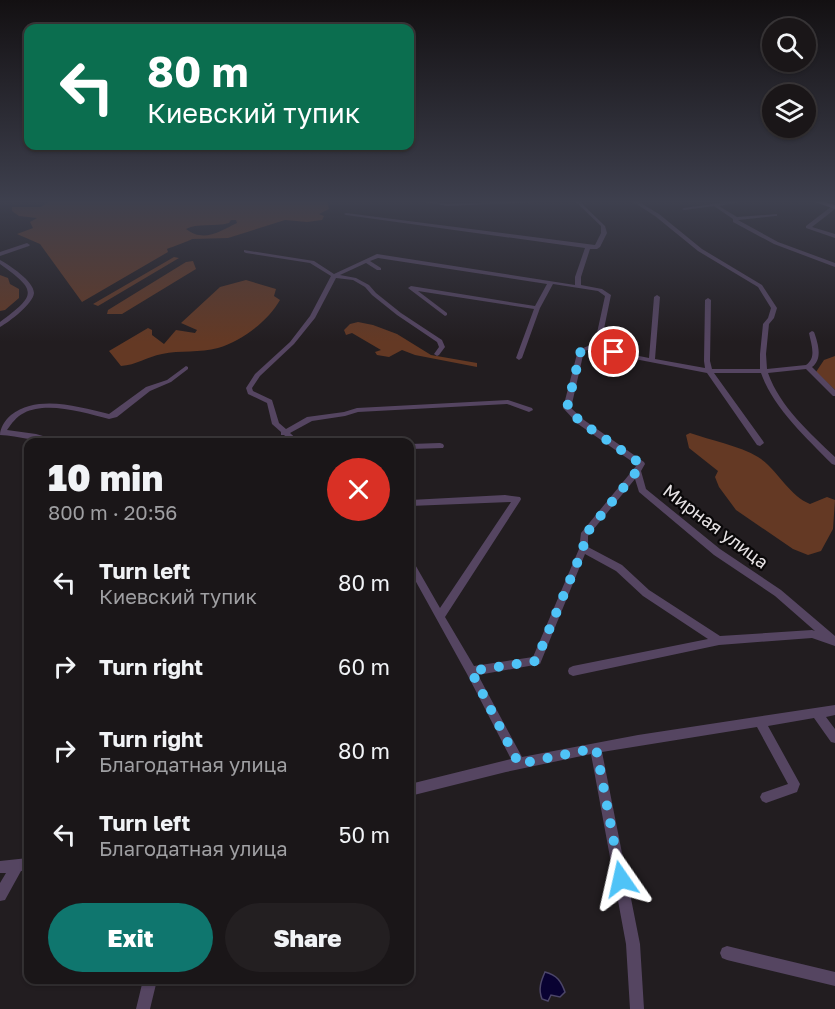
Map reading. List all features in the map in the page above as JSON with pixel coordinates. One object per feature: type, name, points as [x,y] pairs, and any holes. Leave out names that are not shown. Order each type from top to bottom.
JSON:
[{"type":"street","points":[[0,254],[18,248]]},
{"type":"street","points":[[578,285],[578,277],[588,248]]},
{"type":"street","points":[[698,248],[765,291],[774,308],[766,324],[764,371],[777,398],[808,436],[835,462]]},
{"type":"street","points":[[790,248],[835,265]]},
{"type":"street","points":[[246,251],[312,262],[334,276],[354,279],[367,286],[399,314],[440,341],[442,347],[437,354]]},
{"type":"street","points":[[291,438],[276,424],[270,402],[250,392],[249,387],[257,375],[292,343],[313,317],[334,276],[384,256],[600,290],[608,295],[597,348],[709,371],[764,371],[808,367],[813,364],[816,356],[812,333]]},
{"type":"street","points":[[0,262],[28,282],[32,291],[29,301],[0,325]]},
{"type":"street","points":[[368,262],[379,269]]},
{"type":"street","points":[[519,358],[537,308],[550,282]]},
{"type":"street","points":[[445,314],[411,288],[537,308]]},
{"type":"street","points":[[652,359],[657,297]]},
{"type":"street","points":[[708,300],[709,371],[760,443]]},
{"type":"street","name":"Мирная улица","points":[[597,348],[581,350],[567,408],[581,422],[641,464],[637,471],[642,490],[670,515],[717,552],[778,593],[835,642]]},
{"type":"street","points":[[808,367],[835,394]]},
{"type":"street","points":[[40,438],[1,433],[11,417],[32,405],[72,409],[110,417],[148,389],[180,374],[186,368]]},
{"type":"street","points":[[284,433],[310,418],[345,414],[357,410],[508,402],[529,411]]},
{"type":"street","points":[[414,447],[440,446]]},
{"type":"street","points":[[471,671],[536,661],[583,549],[585,535],[637,471]]},
{"type":"street","points":[[414,503],[505,498],[517,500],[440,617]]},
{"type":"street","points":[[583,549],[620,568],[646,593],[719,641]]},
{"type":"street","points":[[414,571],[471,671],[516,764]]},
{"type":"street","points":[[573,671],[719,641],[812,634],[835,642]]},
{"type":"street","points":[[414,788],[596,748],[835,710]]},
{"type":"street","points":[[817,713],[835,738]]},
{"type":"street","points":[[759,721],[794,784],[792,788],[766,797]]},
{"type":"street","points":[[596,748],[633,944],[637,1009]]},
{"type":"street","points":[[0,867],[23,865]]},
{"type":"street","points":[[0,895],[23,865]]},
{"type":"street","points":[[727,953],[835,979]]},
{"type":"street","points":[[143,1009],[149,984]]},
{"type":"shaded area","points":[[43,248],[169,248],[167,249],[168,252],[82,302]]},
{"type":"shaded area","points":[[174,257],[179,258],[98,306],[93,304]]},
{"type":"shaded area","points":[[193,261],[196,269],[122,314],[107,314],[108,310],[186,262]]},
{"type":"shaded area","points":[[0,275],[8,278],[10,284],[19,289],[19,298],[5,310],[0,311]]},
{"type":"shaded area","points":[[246,280],[276,289],[274,296],[280,300],[261,323],[227,345],[211,350],[162,354],[121,366],[109,351],[148,328],[152,330],[152,335],[164,344],[176,330],[195,333],[197,330],[181,323],[220,287]]},
{"type":"shaded area","points":[[358,322],[397,334],[431,355],[477,363],[477,367],[415,355],[402,350],[389,357],[377,355],[375,352],[381,350],[352,333],[346,335],[344,330],[350,324]]},
{"type":"shaded area","points":[[835,356],[835,390],[816,372],[824,360]]},
{"type":"shaded area","points":[[690,433],[734,446],[758,457],[789,489],[810,504],[827,497],[835,500],[833,529],[821,551],[808,555],[793,549],[736,510],[719,487],[715,477],[718,471],[689,448],[686,435]]},
{"type":"shaded area","points":[[545,972],[558,979],[565,992],[560,997],[551,995],[548,1001],[542,999],[540,992]]},
{"type":"route","points":[[614,352],[597,348],[581,350],[567,408],[581,422],[641,464],[585,535],[583,549],[536,661],[471,671],[519,764],[596,748],[621,879]]}]
